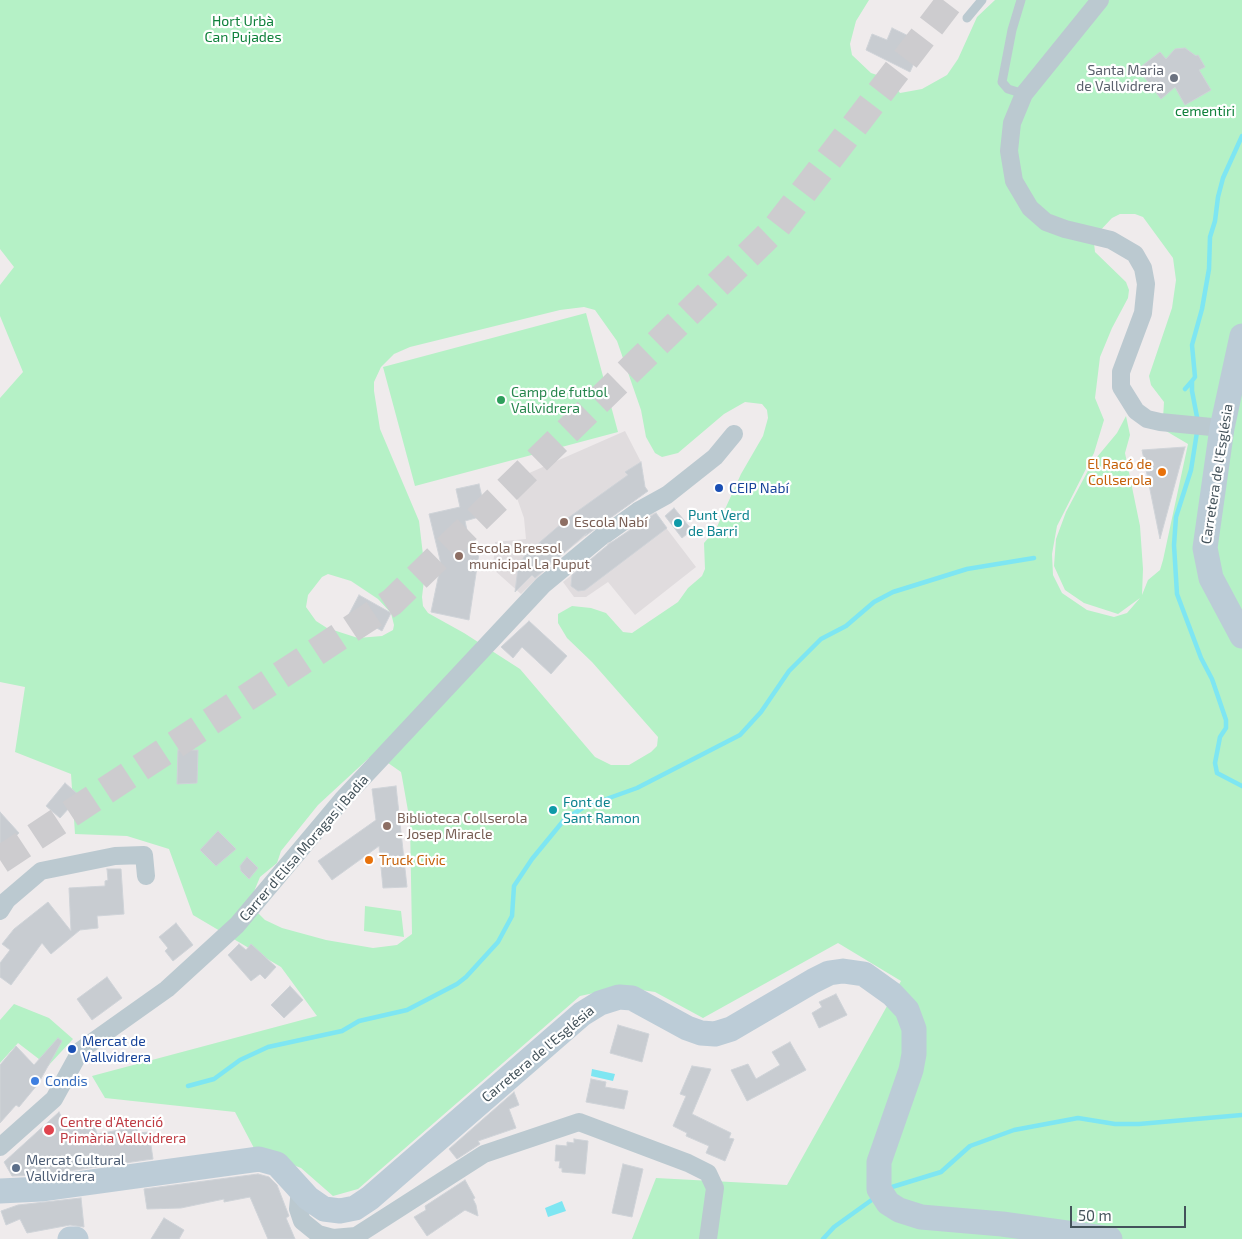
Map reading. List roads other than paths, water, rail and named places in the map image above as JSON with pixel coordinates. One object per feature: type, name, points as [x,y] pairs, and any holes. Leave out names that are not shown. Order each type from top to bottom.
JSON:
[{"type":"main road","name":"Carretera de l'Església","points":[[1242,336],[1222,428],[1205,535],[1206,562],[1219,594],[1242,636]]},
{"type":"main road","name":"Carretera de l'Església","points":[[0,1191],[41,1189],[259,1159],[277,1164],[316,1205],[330,1211],[348,1210],[365,1202],[582,1014],[605,1001],[619,997],[632,998],[687,1028],[715,1034],[731,1029],[813,981],[829,974],[844,971],[864,974],[892,994],[907,1010],[914,1030],[914,1054],[911,1070],[879,1162],[879,1189],[888,1203],[899,1210],[921,1217],[1002,1224],[1110,1239]]},
{"type":"main road","points":[[70,1239],[76,1239]]},
{"type":"street","points":[[1100,0],[1024,94],[1012,123],[1009,151],[1014,181],[1030,208],[1046,222],[1064,229],[1101,237],[1126,247],[1134,254],[1143,268],[1146,284],[1143,313],[1121,372],[1121,387],[1128,402],[1147,419],[1222,428]]},
{"type":"street","name":"Carrer d'Elisa Moragas i Badia","points":[[0,1147],[54,1099],[81,1050],[168,989],[238,925],[342,800],[543,585],[603,535],[638,511],[669,486],[715,456],[734,434]]},
{"type":"street","points":[[0,911],[8,900],[41,871],[115,856],[144,854],[146,876]]},
{"type":"street","points":[[300,1189],[298,1209],[302,1221],[318,1234],[333,1238],[356,1236],[484,1154],[578,1122],[688,1163],[708,1173],[715,1188],[708,1239]]},
{"type":"lane","points":[[968,18],[982,0]]},
{"type":"lane","points":[[1021,0],[1012,30],[1002,82],[1008,89],[1024,94]]},
{"type":"water","points":[[592,1069],[615,1074],[613,1081],[591,1076]]},
{"type":"water","points":[[562,1201],[566,1211],[548,1217],[545,1208]]},
{"type":"waterway","points":[[1197,417],[1192,391],[1192,381],[1195,377],[1192,345],[1202,309],[1209,269],[1210,237],[1215,221],[1218,197],[1223,178],[1242,136]]},
{"type":"waterway","points":[[1185,389],[1192,381]]},
{"type":"waterway","points":[[1197,432],[1191,470],[1176,517],[1174,545],[1177,594],[1201,658],[1212,679],[1226,720],[1226,728],[1220,737],[1215,763],[1217,773],[1242,786]]},
{"type":"waterway","points":[[188,1086],[214,1079],[240,1060],[268,1047],[342,1031],[359,1021],[407,1010],[457,984],[466,977],[498,942],[512,916],[514,886],[532,859],[564,820],[584,807],[637,788],[740,735],[761,712],[789,671],[821,639],[846,626],[874,602],[893,592],[967,569],[1034,558]]},
{"type":"waterway","points":[[892,1187],[941,1172],[970,1146],[1014,1130],[1078,1118],[1115,1124],[1139,1124],[1242,1115]]},
{"type":"waterway","points":[[823,1239],[834,1227],[873,1199]]},
{"type":"tunnel","points":[[0,860],[392,602],[776,228],[951,0]]},
{"type":"place","name":"Santa Maria de Vallvidrera","points":[[1174,78]]},
{"type":"place","name":"Camp de futbol Vallvidrera","points":[[501,400]]},
{"type":"place","name":"El Racó de Collserola","points":[[1162,472]]},
{"type":"place","name":"CEIP Nabí","points":[[719,488]]},
{"type":"place","name":"Escola Nabí","points":[[564,522]]},
{"type":"place","name":"Punt Verd de Barri","points":[[678,523]]},
{"type":"place","name":"Escola Bressol municipal La Puput","points":[[459,556]]},
{"type":"place","name":"Font de Sant Ramon","points":[[553,810]]},
{"type":"place","name":"Biblioteca Collserola - Josep Miracle","points":[[387,826]]},
{"type":"place","name":"Truck Civic","points":[[369,860]]},
{"type":"place","name":"Mercat de Vallvidrera","points":[[72,1049]]},
{"type":"place","name":"Condis","points":[[35,1081]]},
{"type":"place","name":"Centre d'Atenció Primària Vallvidrera","points":[[49,1130]]},
{"type":"place","name":"Mercat Cultural Vallvidrera","points":[[16,1168]]},
{"type":"park label","name":"Hort Urbà Can Pujades","points":[[243,30]]},
{"type":"park label","name":"cementiri","points":[[1205,111]]}]
